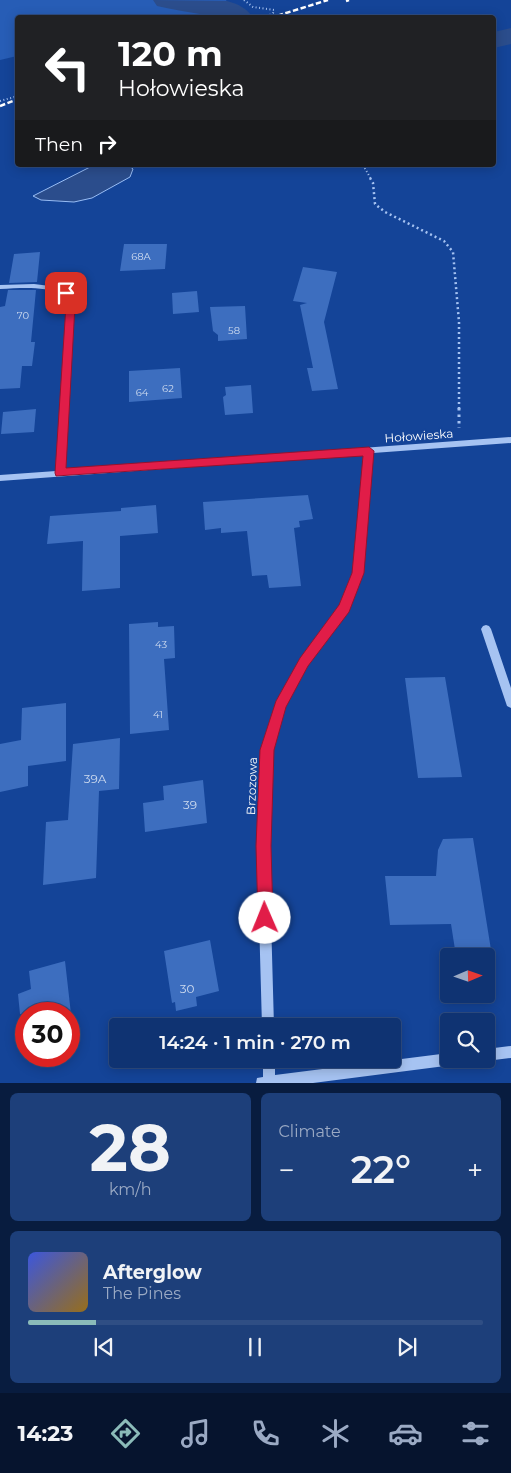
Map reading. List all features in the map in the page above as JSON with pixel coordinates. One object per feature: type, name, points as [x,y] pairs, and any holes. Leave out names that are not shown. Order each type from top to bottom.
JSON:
[{"type":"street","points":[[0,287],[36,285],[55,288],[66,293],[71,305],[60,473]]},
{"type":"street","name":"Hołowieska","points":[[0,478],[511,440]]},
{"type":"street","name":"Brzozowa","points":[[268,1018],[264,846],[267,750],[280,705],[304,662],[344,608],[358,573],[369,451]]},
{"type":"street","points":[[486,629],[511,703]]},
{"type":"street","points":[[495,1054],[511,1052]]},
{"type":"street","points":[[268,1068],[267,1082],[440,1060]]},
{"type":"path","points":[[244,0],[253,7],[274,10],[273,13],[268,15]]},
{"type":"path","points":[[0,101],[15,97]]},
{"type":"path","points":[[364,167],[373,183],[375,204],[385,212],[444,241],[453,252],[459,322],[459,444]]},
{"type":"shaded area","points":[[0,0],[226,0],[232,12],[218,15],[15,15],[15,56],[0,60]]},
{"type":"shaded area","points":[[90,167],[130,167],[133,169],[130,177],[92,198],[74,202],[41,200],[33,196]]},
{"type":"building","points":[[124,244],[167,244],[165,269],[120,271]]},
{"type":"building","points":[[40,252],[37,282],[9,283],[14,254]]},
{"type":"building","points":[[303,267],[337,272],[324,322],[338,389],[312,391],[307,368],[313,368],[300,305],[307,303],[293,301]]},
{"type":"building","points":[[8,290],[36,290],[31,342],[35,342],[32,366],[22,366],[20,388],[0,389],[0,307],[5,306]]},
{"type":"building","points":[[197,291],[199,312],[173,314],[172,293]]},
{"type":"building","points":[[245,306],[247,339],[218,341],[218,335],[213,331],[210,307]]},
{"type":"building","points":[[180,368],[182,398],[129,402],[129,371]]},
{"type":"building","points":[[251,385],[253,413],[225,415],[223,397],[226,395],[225,387]]},
{"type":"building","points":[[36,409],[34,432],[1,434],[3,412]]},
{"type":"building","points":[[308,495],[313,519],[299,521],[300,527],[294,528],[301,586],[269,588],[267,575],[252,576],[247,531],[221,533],[221,528],[205,530],[203,502]]},
{"type":"building","points":[[156,505],[158,533],[120,536],[120,588],[82,591],[83,541],[47,544],[50,516],[121,511],[121,508]]},
{"type":"building","points":[[158,622],[158,627],[174,626],[175,658],[164,659],[169,730],[130,734],[129,624]]},
{"type":"building","points":[[445,677],[462,777],[418,778],[405,678]]},
{"type":"building","points":[[66,703],[66,761],[28,766],[28,786],[0,792],[0,744],[21,740],[22,708]]},
{"type":"building","points":[[120,738],[119,789],[99,791],[96,878],[43,885],[46,822],[68,820],[73,744]]},
{"type":"building","points":[[203,780],[207,823],[145,832],[143,803],[164,800],[163,786]]},
{"type":"building","points":[[473,838],[491,948],[455,948],[451,924],[390,925],[385,876],[436,876],[438,850],[443,839]]},
{"type":"building","points":[[210,940],[219,991],[196,997],[197,1006],[176,1011],[175,1002],[172,1003],[164,951]]},
{"type":"building","points":[[65,961],[70,1002],[19,1002],[18,994],[31,989],[29,971]]},
{"type":"waterway","points":[[166,0],[227,9],[236,15]]},
{"type":"waterway","points":[[496,40],[511,36]]},
{"type":"railway","points":[[280,15],[328,0]]},
{"type":"railway","points":[[0,106],[15,100]]},
{"type":"route","points":[[66,293],[71,305],[60,473],[369,451],[358,573],[344,608],[304,662],[280,705],[267,750],[264,846],[265,918]]}]
